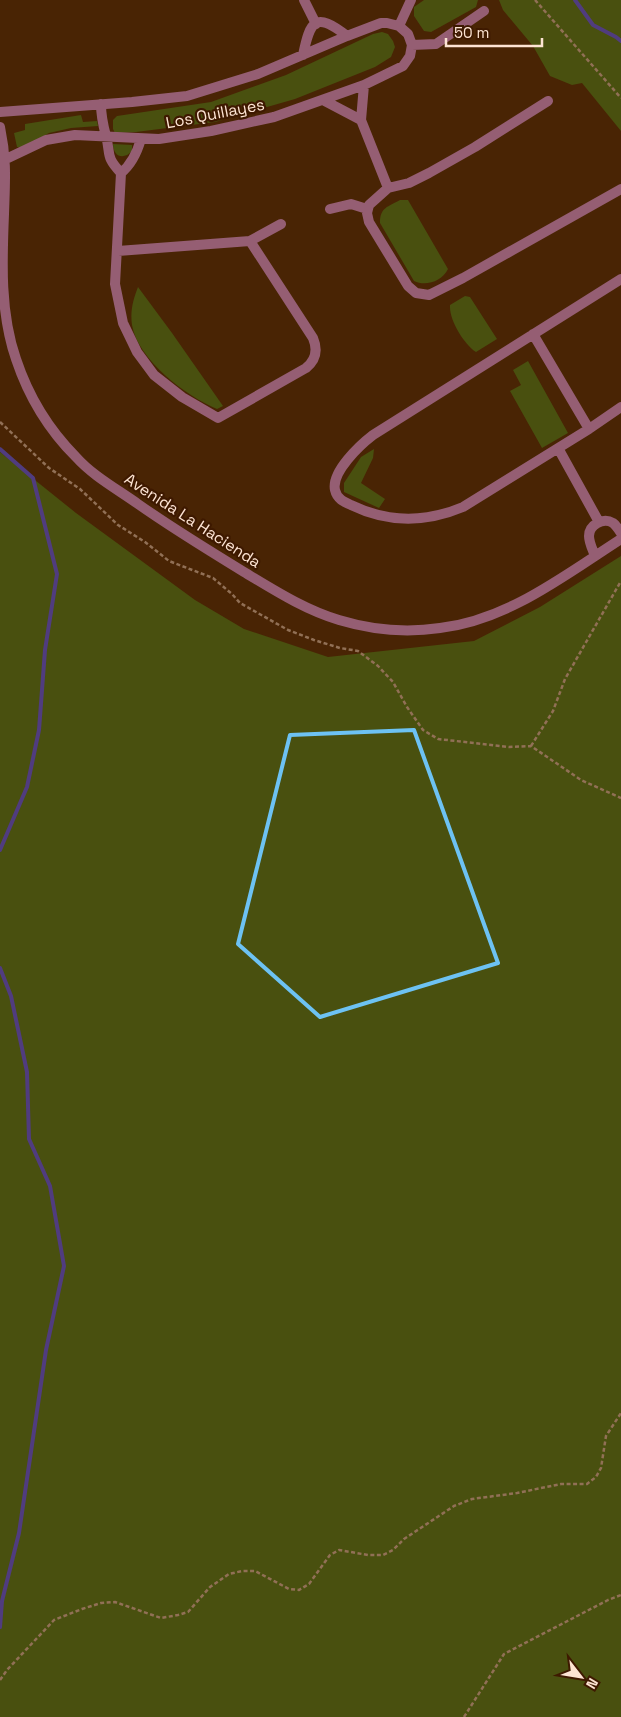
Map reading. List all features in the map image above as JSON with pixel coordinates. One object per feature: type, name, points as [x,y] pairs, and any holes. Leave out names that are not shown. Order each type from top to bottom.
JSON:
[{"type":"street","points":[[304,0],[316,24]]},
{"type":"street","points":[[411,0],[399,26],[408,34],[412,45],[436,44],[484,11]]},
{"type":"street","points":[[303,56],[307,34],[316,24],[330,23],[346,36]]},
{"type":"street","name":"Los Quillayes","points":[[0,112],[187,96],[258,74],[381,23],[399,26]]},
{"type":"street","name":"Los Quillayes","points":[[6,159],[46,140],[75,135],[106,138],[159,139],[211,131],[274,117],[364,85],[403,66],[410,56],[412,45]]},
{"type":"street","points":[[364,85],[361,120],[388,188]]},
{"type":"street","points":[[323,100],[361,120]]},
{"type":"street","points":[[548,101],[430,173],[388,188],[372,202],[366,213],[369,222],[408,286],[416,293],[429,295],[472,273],[621,189]]},
{"type":"street","points":[[101,104],[101,118],[109,159],[121,173]]},
{"type":"street","name":"Avenida La Hacienda","points":[[0,128],[6,159],[3,283],[10,339],[23,378],[54,431],[86,468],[179,532],[266,585],[313,610],[358,625],[398,630],[419,630],[461,625],[502,612],[565,576],[621,539]]},
{"type":"street","points":[[141,139],[138,151],[121,173],[115,284],[123,323],[137,352],[154,375],[182,398],[218,418],[306,368],[316,355],[316,344],[313,338],[250,241]]},
{"type":"street","points":[[330,209],[351,204],[367,209]]},
{"type":"street","points":[[118,252],[250,241],[281,224]]},
{"type":"street","points":[[621,279],[363,443],[354,451],[341,470],[335,485],[336,495],[343,501],[370,513],[399,519],[428,518],[446,514],[462,507],[589,429],[621,407]]},
{"type":"street","points":[[533,334],[589,429]]},
{"type":"street","points":[[558,448],[599,522]]},
{"type":"street","points":[[595,556],[589,538],[589,533],[595,524],[605,521],[613,523],[621,533]]},
{"type":"path","points":[[535,0],[621,98]]},
{"type":"path","points":[[0,422],[49,468],[80,489],[118,525],[146,542],[169,561],[213,578],[232,594],[240,604],[288,630],[323,643],[358,651],[378,666],[393,682],[407,707],[424,730],[438,739],[509,747],[531,746],[581,780],[621,798]]},
{"type":"path","points":[[531,746],[553,711],[565,679],[621,581]]},
{"type":"path","points":[[0,1680],[54,1620],[82,1609],[101,1603],[115,1602],[161,1618],[178,1615],[188,1612],[210,1587],[229,1574],[242,1571],[255,1571],[290,1589],[299,1590],[309,1584],[330,1555],[339,1550],[368,1555],[383,1555],[393,1550],[404,1539],[454,1506],[472,1499],[517,1493],[561,1484],[587,1484],[598,1473],[606,1436],[621,1413]]},
{"type":"path","points":[[464,1717],[504,1654],[621,1595]]},
{"type":"highlighted area","points":[[414,730],[498,963],[320,1017],[238,944],[290,735]]},
{"type":"green space","points":[[424,0],[478,0],[476,7],[431,32],[424,31],[414,16],[414,7]]},
{"type":"green space","points":[[499,0],[621,0],[621,131],[582,83],[572,85],[550,76],[533,46],[503,10]]},
{"type":"green space","points":[[382,32],[388,34],[393,41],[395,47],[391,57],[375,67],[295,99],[215,122],[136,132],[115,133],[113,129],[113,120],[117,116],[211,102],[286,75],[373,34]]},
{"type":"green space","points":[[81,115],[83,122],[97,121],[98,126],[71,128],[49,133],[22,148],[17,147],[14,133],[25,130],[25,124]]},
{"type":"green space","points":[[113,144],[132,145],[132,151],[126,156],[120,156],[115,152]]},
{"type":"green space","points":[[400,200],[408,200],[448,269],[438,280],[428,283],[414,281],[380,223],[383,211]]},
{"type":"green space","points":[[138,287],[223,406],[217,409],[191,395],[153,364],[143,351],[136,338],[131,320],[132,306]]},
{"type":"green space","points":[[465,296],[470,297],[497,339],[476,352],[458,331],[450,311],[450,305]]},
{"type":"green space","points":[[528,361],[568,433],[542,448],[510,391],[521,385],[513,370]]},
{"type":"green space","points":[[374,449],[373,458],[361,483],[385,499],[379,508],[344,492],[344,483],[361,457]]},
{"type":"green space","points":[[0,452],[76,513],[195,600],[244,629],[328,657],[474,641],[540,607],[621,556],[621,1717],[0,1717]]},
{"type":"waterway","points":[[575,0],[593,25],[621,41]]},
{"type":"waterway","points":[[0,449],[33,478],[57,574],[45,650],[39,730],[27,787],[0,850]]},
{"type":"waterway","points":[[0,968],[11,996],[27,1072],[29,1139],[50,1186],[64,1266],[46,1350],[19,1533],[2,1601],[0,1627]]}]
